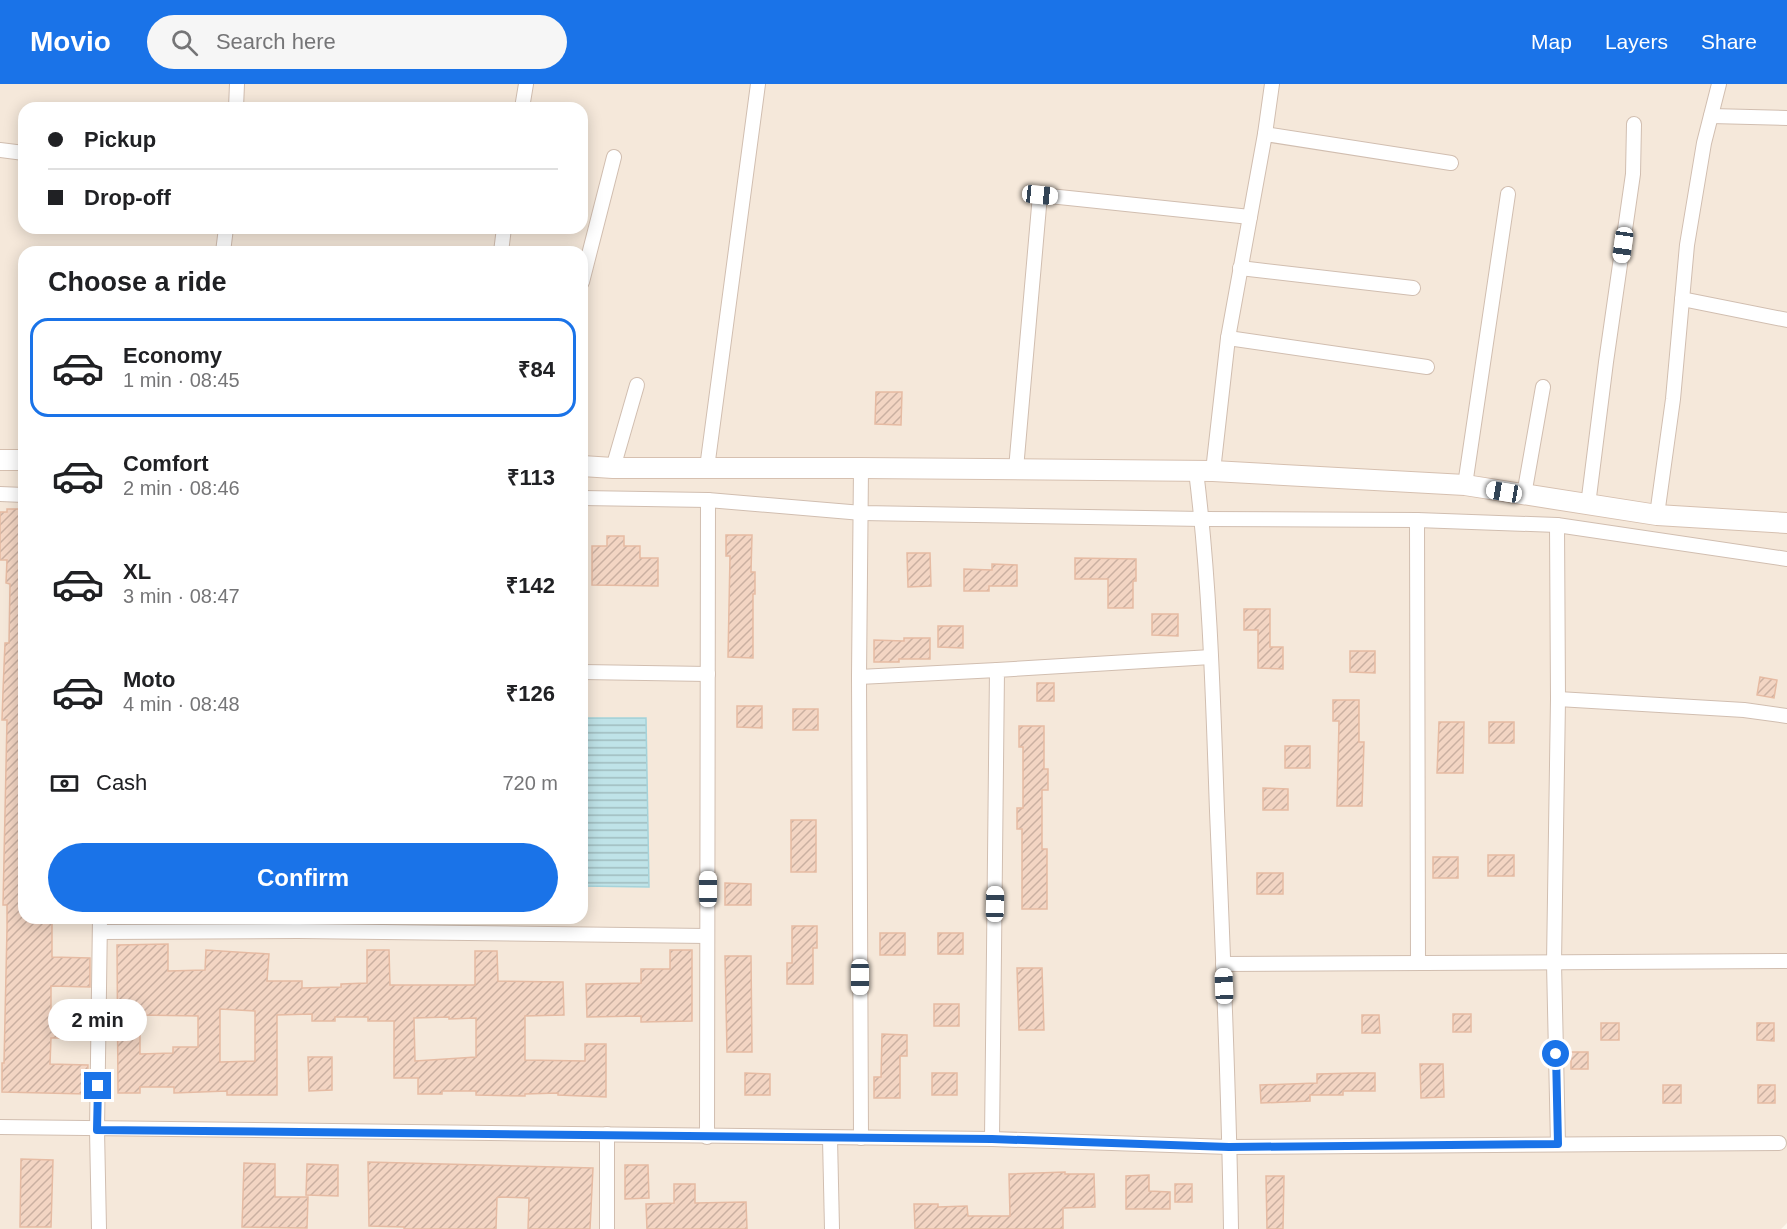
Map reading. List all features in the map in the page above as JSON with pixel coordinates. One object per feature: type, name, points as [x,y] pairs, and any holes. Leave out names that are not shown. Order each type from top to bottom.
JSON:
[{"type":"street","points":[[236,102],[237,84]]},
{"type":"street","points":[[523,102],[526,84]]},
{"type":"street","points":[[707,468],[758,84]]},
{"type":"street","points":[[1231,1229],[1211,657],[1202,519],[1205,471],[1272,84]]},
{"type":"street","points":[[1657,515],[1673,399],[1687,245],[1704,143],[1719,84]]},
{"type":"street","points":[[1711,116],[1787,118]]},
{"type":"street","points":[[1588,505],[1633,174],[1634,124]]},
{"type":"street","points":[[1265,134],[1451,163]]},
{"type":"street","points":[[0,150],[18,152]]},
{"type":"street","points":[[588,259],[614,157]]},
{"type":"street","points":[[1465,485],[1508,194]]},
{"type":"street","points":[[1016,469],[1040,195],[1250,218]]},
{"type":"street","points":[[1240,268],[1413,288]]},
{"type":"street","points":[[1682,299],[1787,320]]},
{"type":"street","points":[[1228,339],[1427,367]]},
{"type":"street","points":[[614,468],[637,384]]},
{"type":"street","points":[[1524,495],[1542,387]]},
{"type":"street","points":[[0,460],[18,460]]},
{"type":"street","points":[[588,466],[1205,471],[1465,485],[1657,515],[1787,523]]},
{"type":"street","points":[[861,468],[859,677],[861,1138]]},
{"type":"street","points":[[0,494],[18,495]]},
{"type":"street","points":[[588,498],[708,500],[862,513],[1417,520],[1557,525],[1787,559]]},
{"type":"street","points":[[707,1137],[708,500]]},
{"type":"street","points":[[1417,520],[1418,963]]},
{"type":"street","points":[[1557,525],[1558,699],[1554,963],[1558,1144]]},
{"type":"street","points":[[859,677],[1211,657]]},
{"type":"street","points":[[992,1139],[997,670]]},
{"type":"street","points":[[588,672],[708,674]]},
{"type":"street","points":[[1558,699],[1744,710],[1787,716]]},
{"type":"street","points":[[99,1229],[97,1130],[100,925],[298,925],[707,936]]},
{"type":"street","points":[[1223,964],[1787,961]]},
{"type":"street","points":[[0,1127],[97,1130],[992,1139],[1229,1147],[1779,1143]]},
{"type":"street","points":[[607,1134],[607,1229]]},
{"type":"street","points":[[830,1138],[832,1229]]},
{"type":"shaded area","points":[[0,84],[1787,84],[1787,1223],[1781,1229],[0,1229]]},
{"type":"water","points":[[588,718],[646,718],[649,887],[588,886]]},
{"type":"building","points":[[876,392],[902,392],[901,425],[875,424]]},
{"type":"building","points":[[7,509],[18,509],[18,924],[52,924],[52,957],[90,958],[90,987],[51,986],[51,1009],[90,1010],[89,1038],[51,1038],[50,1064],[88,1065],[87,1094],[2,1092],[7,905],[3,905],[7,720],[2,720],[5,643],[9,643],[10,584],[6,583],[7,560],[0,560],[0,512],[7,512]]},
{"type":"building","points":[[726,535],[752,535],[751,572],[755,572],[753,658],[728,657],[730,556],[726,556]]},
{"type":"building","points":[[607,536],[624,536],[624,546],[640,546],[640,558],[658,558],[658,586],[592,585],[592,546],[607,546]]},
{"type":"building","points":[[907,553],[930,553],[931,586],[908,587]]},
{"type":"building","points":[[1075,558],[1136,559],[1133,608],[1108,608],[1108,579],[1075,579]]},
{"type":"building","points":[[992,564],[1017,565],[1017,586],[989,586],[989,591],[964,591],[964,569],[992,570]]},
{"type":"building","points":[[1244,609],[1270,609],[1270,647],[1283,647],[1283,669],[1258,668],[1258,630],[1244,630]]},
{"type":"building","points":[[1152,614],[1178,614],[1178,636],[1152,635]]},
{"type":"building","points":[[938,626],[963,626],[963,648],[938,647]]},
{"type":"building","points":[[904,638],[930,638],[930,659],[874,662],[874,640],[904,641]]},
{"type":"building","points":[[1350,651],[1375,651],[1375,673],[1350,672]]},
{"type":"building","points":[[1760,677],[1777,680],[1774,698],[1757,695]]},
{"type":"building","points":[[1037,683],[1054,683],[1054,701],[1037,701]]},
{"type":"building","points":[[1333,700],[1359,700],[1359,742],[1364,742],[1362,806],[1337,806],[1339,721],[1333,721]]},
{"type":"building","points":[[737,706],[762,706],[762,728],[737,727]]},
{"type":"building","points":[[793,709],[818,709],[818,730],[793,730]]},
{"type":"building","points":[[1439,722],[1464,722],[1463,773],[1437,773]]},
{"type":"building","points":[[1489,722],[1514,722],[1514,743],[1489,743]]},
{"type":"building","points":[[1019,726],[1044,726],[1044,769],[1048,769],[1048,790],[1042,790],[1042,849],[1047,849],[1047,909],[1022,909],[1022,829],[1017,829],[1017,808],[1023,808],[1023,747],[1019,747]]},
{"type":"building","points":[[1285,746],[1310,746],[1310,768],[1285,768]]},
{"type":"building","points":[[1263,788],[1288,789],[1288,810],[1263,810]]},
{"type":"building","points":[[791,820],[816,820],[816,872],[791,872]]},
{"type":"building","points":[[1488,855],[1514,855],[1514,876],[1488,876]]},
{"type":"building","points":[[1433,857],[1458,857],[1458,878],[1433,878]]},
{"type":"building","points":[[1257,873],[1283,873],[1283,894],[1257,894]]},
{"type":"building","points":[[725,883],[751,884],[751,905],[725,905]]},
{"type":"building","points":[[792,926],[817,926],[817,948],[813,948],[813,984],[787,984],[787,963],[792,963]]},
{"type":"building","points":[[880,933],[905,933],[905,955],[880,955]]},
{"type":"building","points":[[938,933],[963,933],[963,954],[938,954]]},
{"type":"building","points":[[168,944],[168,971],[205,970],[206,950],[269,954],[267,981],[302,981],[302,988],[341,987],[341,984],[367,983],[367,950],[389,950],[390,985],[475,985],[475,951],[497,951],[498,981],[563,982],[564,1015],[525,1016],[525,1060],[585,1061],[585,1044],[606,1044],[606,1097],[558,1095],[558,1093],[525,1094],[525,1096],[476,1095],[476,1091],[418,1094],[418,1078],[394,1078],[394,1021],[368,1021],[368,1017],[335,1017],[335,1021],[312,1021],[312,1014],[277,1015],[277,1095],[227,1095],[227,1091],[174,1093],[174,1087],[140,1087],[140,1093],[118,1093],[117,945]],"holes":[[[220,1009],[255,1011],[255,1061],[220,1062]],[[140,1015],[198,1016],[198,1047],[173,1047],[173,1053],[140,1054]],[[414,1018],[476,1018],[476,1057],[415,1061]]]},
{"type":"building","points":[[670,950],[692,950],[692,1021],[641,1022],[641,1016],[587,1017],[586,984],[641,983],[641,969],[670,969]]},
{"type":"building","points":[[725,956],[751,956],[752,1052],[727,1052]]},
{"type":"building","points":[[1017,968],[1042,968],[1044,1030],[1019,1030]]},
{"type":"building","points":[[934,1004],[959,1004],[959,1026],[934,1026]]},
{"type":"building","points":[[1453,1014],[1471,1014],[1471,1032],[1453,1032]]},
{"type":"building","points":[[1362,1015],[1379,1015],[1380,1033],[1362,1033]]},
{"type":"building","points":[[1601,1023],[1619,1023],[1619,1040],[1601,1040]]},
{"type":"building","points":[[1757,1023],[1774,1023],[1774,1041],[1757,1040]]},
{"type":"building","points":[[882,1034],[907,1035],[907,1056],[900,1056],[900,1098],[874,1098],[874,1077],[881,1077]]},
{"type":"building","points":[[1571,1052],[1588,1052],[1588,1069],[1571,1069]]},
{"type":"building","points":[[308,1057],[332,1057],[332,1090],[309,1091]]},
{"type":"building","points":[[1420,1064],[1443,1064],[1444,1097],[1421,1098]]},
{"type":"building","points":[[745,1073],[770,1074],[770,1095],[745,1095]]},
{"type":"building","points":[[932,1073],[957,1073],[957,1095],[932,1095]]},
{"type":"building","points":[[1375,1073],[1375,1091],[1343,1091],[1343,1095],[1310,1095],[1310,1101],[1261,1103],[1260,1085],[1317,1083],[1317,1074]]},
{"type":"building","points":[[1663,1085],[1681,1085],[1681,1103],[1663,1103]]},
{"type":"building","points":[[1758,1085],[1775,1085],[1775,1103],[1758,1103]]},
{"type":"building","points":[[21,1159],[53,1160],[51,1227],[20,1227]]},
{"type":"building","points":[[368,1162],[593,1168],[590,1229],[528,1229],[529,1198],[499,1197],[497,1198],[496,1229],[404,1229],[404,1227],[369,1226]]},
{"type":"building","points":[[244,1163],[275,1164],[275,1197],[308,1197],[307,1228],[242,1227]]},
{"type":"building","points":[[307,1164],[338,1165],[338,1196],[306,1195]]},
{"type":"building","points":[[625,1165],[648,1165],[649,1198],[625,1199]]},
{"type":"building","points":[[1065,1172],[1065,1174],[1094,1174],[1095,1207],[1063,1208],[1063,1229],[915,1229],[914,1204],[938,1204],[938,1207],[967,1206],[968,1216],[1010,1216],[1009,1174]]},
{"type":"building","points":[[1149,1175],[1149,1191],[1170,1192],[1170,1209],[1126,1209],[1126,1176]]},
{"type":"building","points":[[1266,1176],[1284,1176],[1283,1229],[1267,1229]]},
{"type":"building","points":[[674,1184],[695,1184],[695,1203],[746,1202],[747,1229],[647,1229],[646,1204],[674,1203]]},
{"type":"building","points":[[1175,1184],[1192,1184],[1192,1202],[1175,1202]]},
{"type":"route","points":[[98,1086],[97,1130],[584,1133],[728,1137],[992,1139],[1229,1147],[1558,1144],[1556,1054]]}]
